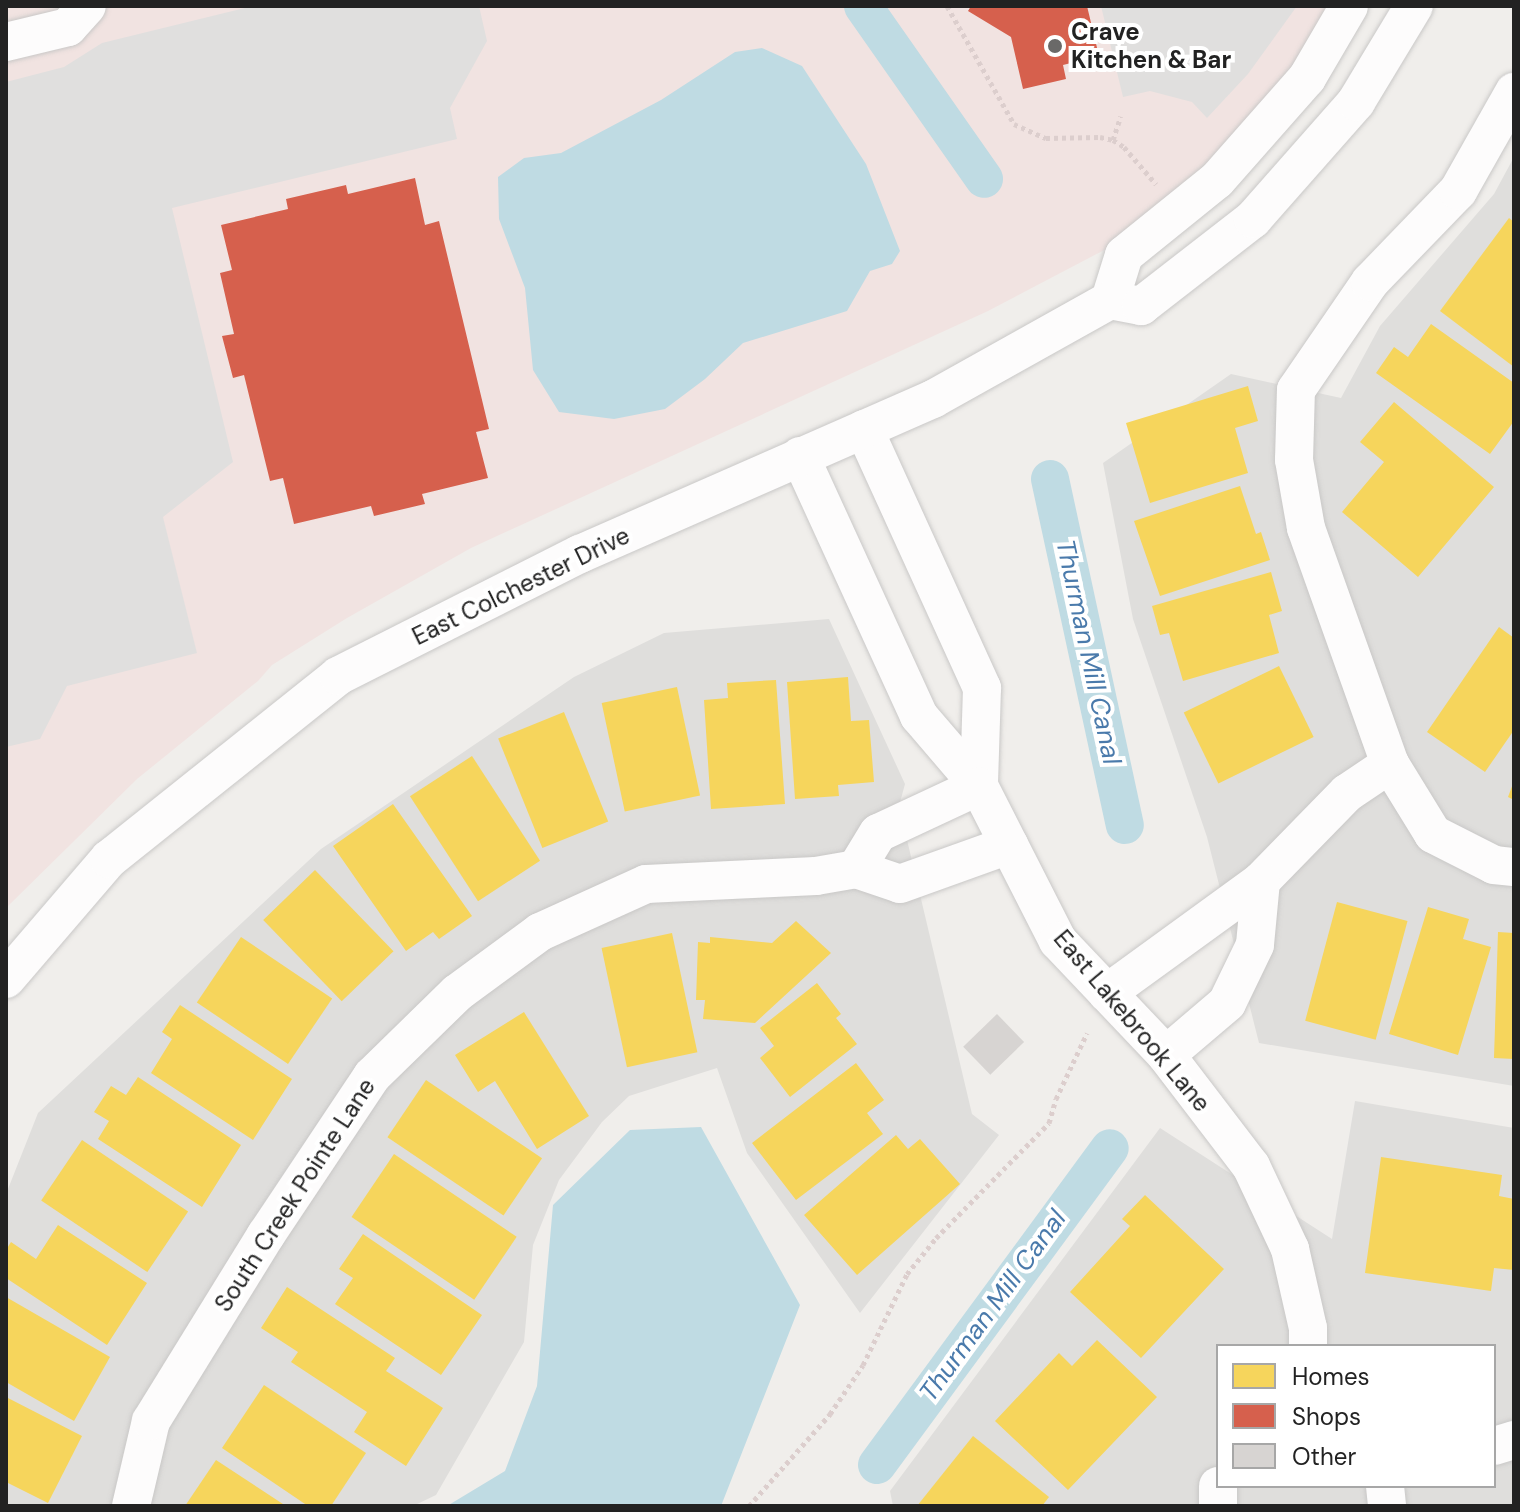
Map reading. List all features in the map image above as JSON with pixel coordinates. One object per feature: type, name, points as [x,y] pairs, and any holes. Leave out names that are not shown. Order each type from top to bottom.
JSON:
[{"type":"street","points":[[6,42],[68,27],[87,6]]},
{"type":"street","points":[[1349,6],[1307,78],[1217,180],[1124,255],[1110,300],[1141,306],[1253,219],[1356,102],[1414,6]]},
{"type":"street","points":[[1514,92],[1458,191],[1370,282],[1296,390],[1294,460],[1306,528],[1390,764],[1433,834],[1494,865],[1514,867]]},
{"type":"street","name":"East Colchester Drive","points":[[7,974],[109,859],[338,676],[580,554],[933,399],[1110,300]]},
{"type":"street","name":"East Lakebrook Lane","points":[[864,429],[982,688],[979,786]]},
{"type":"street","name":"East Lakebrook Lane","points":[[800,456],[919,716],[979,786],[1058,941],[1166,1055],[1251,1166],[1290,1249],[1308,1328],[1308,1344]]},
{"type":"street","points":[[1107,993],[1261,881],[1347,793],[1390,764]]},
{"type":"street","points":[[856,869],[878,833],[979,786]]},
{"type":"street","name":"South Creek Pointe Lane","points":[[131,1506],[151,1421],[266,1235],[372,1076],[457,993],[540,932],[646,884],[816,876],[856,869],[900,884],[1009,845]]},
{"type":"street","points":[[1166,1055],[1227,1003],[1255,945],[1261,881]]},
{"type":"path","points":[[947,6],[1014,124],[1046,138],[1100,137],[1113,140],[1124,147],[1162,191]]},
{"type":"path","points":[[1113,140],[1121,116]]},
{"type":"path","points":[[749,1506],[830,1414],[863,1365],[907,1274],[936,1238],[1049,1123],[1056,1099],[1087,1033]]},
{"type":"shaded area","points":[[6,6],[1339,6],[1252,126],[1129,237],[988,311],[471,548],[347,618],[272,665],[258,681],[137,779],[6,908]]},
{"type":"shaded area","points":[[253,6],[479,6],[487,41],[450,108],[457,139],[172,208],[233,462],[163,517],[197,653],[67,686],[40,739],[6,747],[6,82],[64,67],[102,43]]},
{"type":"shaded area","points":[[1101,6],[1297,6],[1248,74],[1207,118],[1192,102],[1150,91],[1123,97]]},
{"type":"shaded area","points":[[1514,157],[1514,1086],[1259,1043],[1207,837],[1133,619],[1103,463],[1231,374],[1341,398],[1380,326],[1494,194]]},
{"type":"shaded area","points":[[829,619],[905,784],[899,806],[972,1114],[999,1135],[860,1313],[747,1153],[717,1068],[629,1096],[602,1122],[559,1180],[533,1245],[524,1342],[436,1495],[413,1506],[6,1506],[6,1194],[38,1113],[321,849],[574,677],[664,633]]},
{"type":"shaded area","points":[[1355,1101],[1514,1128],[1514,1506],[893,1506],[890,1491],[1160,1128],[1332,1239]]},
{"type":"water","points":[[762,48],[802,66],[866,164],[900,251],[892,264],[870,271],[847,311],[743,343],[705,379],[665,409],[614,419],[559,412],[533,370],[525,288],[499,219],[498,177],[524,158],[561,153],[661,100],[735,52]]},
{"type":"water","points":[[701,1127],[800,1305],[721,1506],[447,1506],[505,1471],[537,1386],[553,1205],[630,1130]]},
{"type":"building: Homes","points":[[1509,218],[1514,222],[1514,367],[1440,311]]},
{"type":"building: Homes","points":[[1431,324],[1514,383],[1514,421],[1490,454],[1376,373],[1394,347],[1408,357]]},
{"type":"building: Homes","points":[[1248,386],[1258,421],[1235,428],[1248,473],[1150,503],[1126,423]]},
{"type":"building: Homes","points":[[1394,402],[1494,487],[1418,577],[1342,512],[1384,462],[1360,442]]},
{"type":"building: Homes","points":[[1240,486],[1256,534],[1261,532],[1270,560],[1160,596],[1134,521]]},
{"type":"building: Homes","points":[[1271,572],[1282,611],[1269,615],[1279,653],[1183,681],[1169,633],[1160,635],[1152,606]]},
{"type":"building: Homes","points":[[1499,627],[1514,638],[1514,730],[1485,772],[1427,732]]},
{"type":"building: Homes","points":[[1279,666],[1314,737],[1218,783],[1184,712]]},
{"type":"building: Homes","points":[[848,677],[851,721],[869,720],[874,782],[838,785],[839,796],[795,799],[787,682]]},
{"type":"building: Homes","points":[[776,680],[785,804],[711,809],[704,700],[728,698],[727,683]]},
{"type":"building: Homes","points":[[677,687],[700,796],[625,812],[602,703]]},
{"type":"building: Homes","points":[[564,712],[608,821],[542,848],[498,739]]},
{"type":"building: Homes","points":[[472,756],[540,861],[478,901],[410,796]]},
{"type":"building: Homes","points":[[1514,781],[1514,800],[1508,797]]},
{"type":"building: Homes","points":[[393,804],[472,916],[439,939],[433,932],[406,951],[333,846]]},
{"type":"building: Homes","points":[[315,870],[393,951],[342,1001],[263,920]]},
{"type":"building: Homes","points":[[1337,902],[1408,921],[1376,1040],[1305,1021]]},
{"type":"building: Homes","points":[[1428,907],[1469,919],[1463,939],[1491,947],[1458,1055],[1389,1034]]},
{"type":"building: Homes","points":[[796,921],[831,953],[755,1023],[703,1019],[705,1000],[696,1000],[698,942],[710,943],[710,937],[772,943]]},
{"type":"building: Homes","points":[[1498,932],[1514,933],[1514,1059],[1494,1058]]},
{"type":"building: Homes","points":[[672,933],[697,1052],[627,1067],[602,948]]},
{"type":"building: Homes","points":[[241,937],[332,999],[288,1064],[197,1002]]},
{"type":"building: Homes","points":[[817,983],[841,1014],[836,1018],[857,1044],[790,1097],[760,1058],[774,1046],[760,1028]]},
{"type":"building: Homes","points":[[180,1005],[292,1079],[253,1140],[151,1073],[172,1039],[162,1032]]},
{"type":"building: Homes","points":[[524,1012],[589,1116],[537,1149],[495,1081],[478,1092],[455,1055]]},
{"type":"building: Homes","points":[[856,1063],[884,1100],[867,1113],[883,1134],[796,1200],[752,1143]]},
{"type":"building: Homes","points":[[138,1077],[241,1145],[202,1207],[98,1139],[109,1121],[94,1112],[111,1086],[126,1095]]},
{"type":"building: Homes","points":[[426,1080],[542,1158],[503,1215],[387,1137]]},
{"type":"building: Homes","points":[[896,1135],[908,1149],[920,1139],[960,1184],[857,1275],[804,1215]]},
{"type":"building: Homes","points":[[82,1140],[188,1212],[147,1272],[41,1201]]},
{"type":"building: Homes","points":[[394,1154],[517,1237],[474,1300],[352,1217]]},
{"type":"building: Homes","points":[[1381,1157],[1502,1175],[1499,1196],[1514,1199],[1514,1270],[1494,1268],[1491,1291],[1365,1273]]},
{"type":"building: Homes","points":[[1145,1195],[1224,1269],[1141,1358],[1070,1292],[1130,1226],[1122,1219]]},
{"type":"building: Homes","points":[[58,1225],[147,1283],[107,1345],[6,1278],[6,1250],[11,1242],[36,1259]]},
{"type":"building: Homes","points":[[363,1234],[482,1315],[441,1375],[335,1304],[353,1278],[339,1269]]},
{"type":"building: Homes","points":[[287,1287],[395,1358],[386,1371],[443,1408],[406,1466],[354,1432],[367,1412],[291,1362],[298,1352],[261,1328]]},
{"type":"building: Homes","points":[[6,1297],[110,1357],[74,1421],[6,1382]]},
{"type":"building: Homes","points":[[1097,1340],[1157,1397],[1068,1490],[995,1421],[1059,1353],[1072,1366]]},
{"type":"building: Homes","points":[[264,1385],[366,1453],[331,1506],[308,1506],[222,1448]]},
{"type":"building: Homes","points":[[6,1397],[82,1436],[48,1503],[6,1482]]},
{"type":"building: Homes","points":[[973,1436],[1049,1497],[1042,1506],[917,1506]]},
{"type":"building: Homes","points":[[216,1460],[286,1506],[185,1506]]},
{"type":"building: Shops","name":"Crave Kitchen & Bar","points":[[971,6],[1087,6],[1099,56],[1063,65],[1066,79],[1023,89],[1011,37],[968,11]]},
{"type":"building: Shops","points":[[415,178],[425,225],[439,221],[489,429],[476,432],[488,478],[422,494],[425,504],[374,516],[371,506],[294,524],[283,478],[270,481],[244,375],[233,378],[222,336],[234,334],[220,273],[232,270],[221,225],[288,209],[286,199],[346,185],[348,194]]},
{"type":"building: Other","points":[[997,1014],[1024,1042],[990,1075],[963,1047]]},
{"type":"waterway","name":"Thurman Mill Canal","points":[[863,6],[984,179]]},
{"type":"waterway","name":"Thurman Mill Canal","points":[[1050,479],[1125,825]]},
{"type":"waterway","name":"Thurman Mill Canal","points":[[877,1465],[1110,1148]]},
{"type":"place","name":"Crave Kitchen & Bar","points":[[1055,46]]}]
